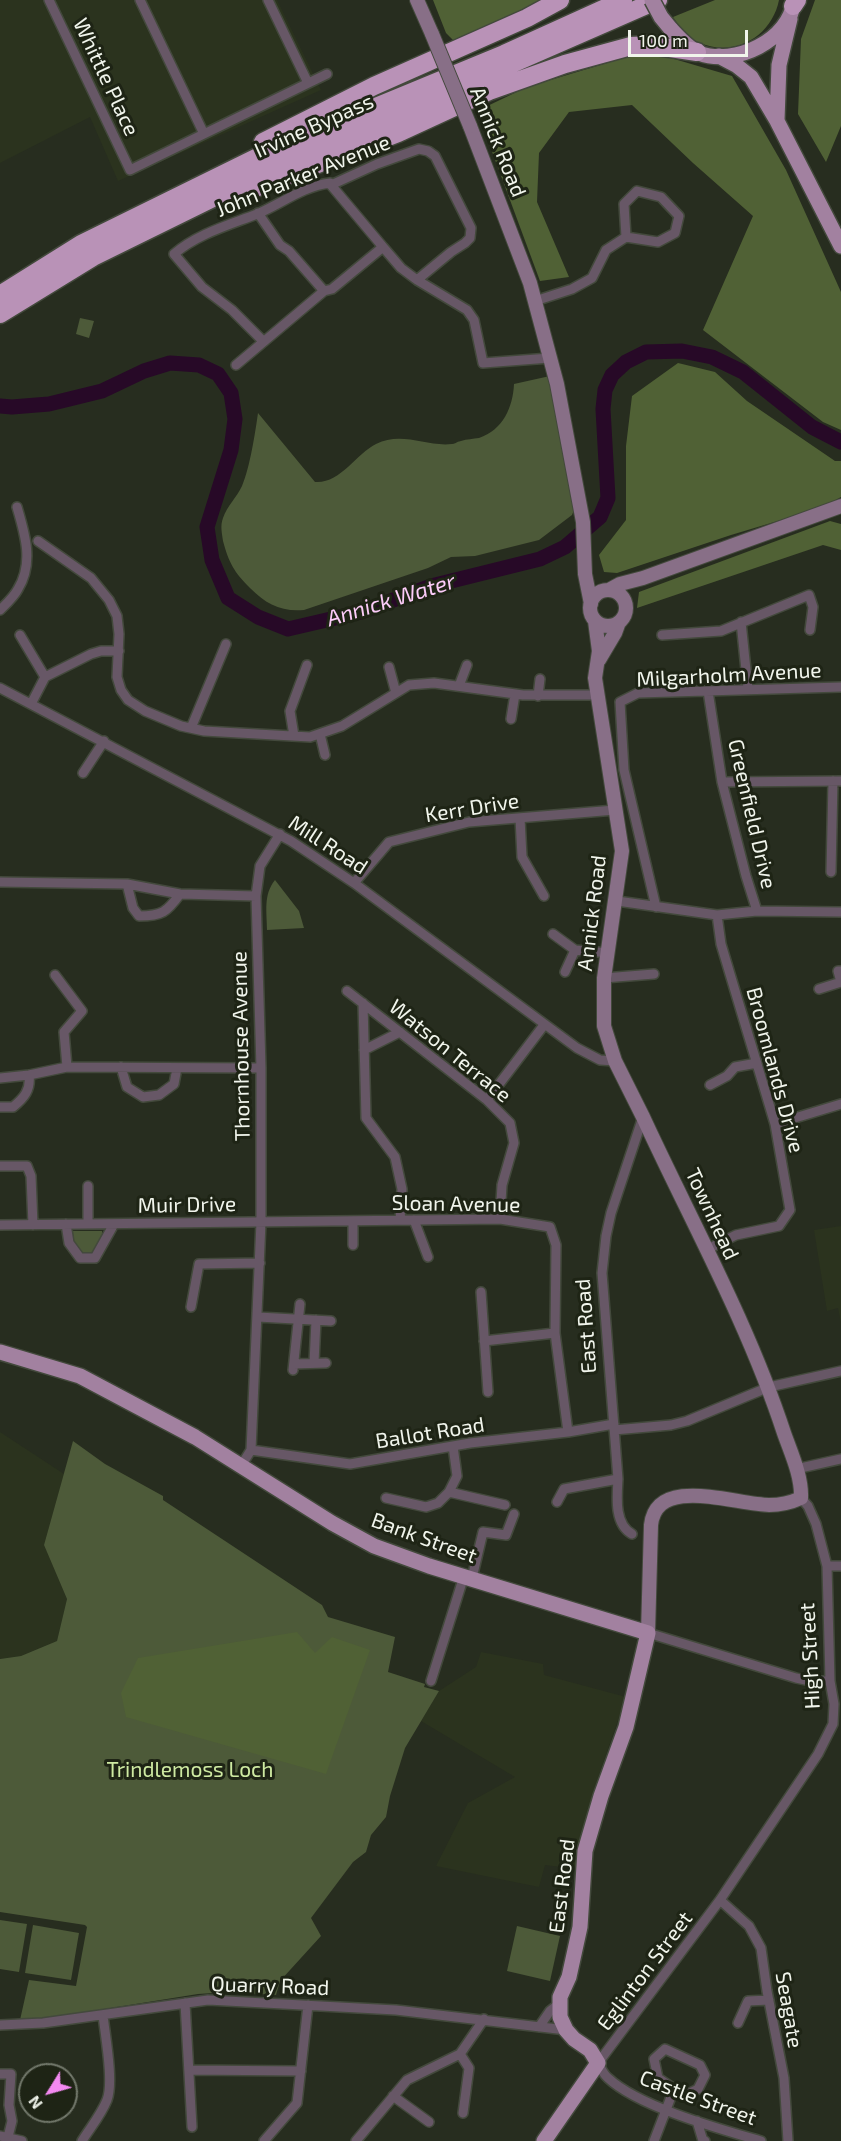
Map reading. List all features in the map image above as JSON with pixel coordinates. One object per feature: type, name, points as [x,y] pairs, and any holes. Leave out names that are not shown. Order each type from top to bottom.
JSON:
[{"type":"highway","points":[[87,250],[205,171],[374,86],[526,18],[560,0]]},
{"type":"highway","name":"Irvine Bypass","points":[[0,295],[276,148],[504,54],[623,0]]},
{"type":"highway","name":"Irvine Bypass","points":[[0,314],[87,250],[658,0]]},
{"type":"highway","points":[[87,250],[398,134],[489,91],[565,64],[631,46],[650,45],[697,52]]},
{"type":"main road","name":"Annick Road","points":[[417,0],[505,214],[535,301],[561,405],[583,522],[583,556],[591,604]]},
{"type":"main road","points":[[652,0],[670,28],[697,52],[719,56],[736,65],[751,77],[777,121],[841,246]]},
{"type":"main road","points":[[719,56],[741,53],[758,47],[774,37],[794,5]]},
{"type":"main road","points":[[777,121],[779,65],[794,5]]},
{"type":"main road","points":[[620,622],[602,626],[596,621],[590,612],[594,597],[620,584],[643,578],[837,509]]},
{"type":"main road","points":[[585,574],[607,590],[617,593],[624,601],[626,612],[597,663]]},
{"type":"main road","points":[[624,601],[643,578]]},
{"type":"main road","name":"Annick Road","points":[[596,621],[598,640],[595,678],[622,851],[617,901],[604,978],[604,1026],[615,1061]]},
{"type":"main road","name":"Townhead","points":[[615,1061],[769,1386]]},
{"type":"main road","name":"Bank Street","points":[[0,1352],[80,1376],[195,1437],[332,1523],[374,1546],[429,1566],[468,1576],[648,1633]]},
{"type":"main road","name":"High Street","points":[[769,1386],[796,1469],[801,1498]]},
{"type":"main road","points":[[648,1633],[651,1525],[654,1512],[660,1503],[671,1498],[688,1496],[783,1505],[801,1498]]},
{"type":"main road","name":"East Road","points":[[560,2003],[560,1997],[569,1977],[580,1927],[585,1851],[626,1727],[648,1633]]},
{"type":"main road","points":[[544,2141],[598,2063],[590,2050],[566,2030],[560,2017],[560,2003]]},
{"type":"street","name":"Whittle Place","points":[[49,0],[130,170],[204,134]]},
{"type":"street","points":[[140,0],[204,134],[327,74]]},
{"type":"street","points":[[268,0],[308,83]]},
{"type":"street","name":"John Parker Avenue","points":[[263,341],[232,310],[202,287],[174,254],[221,227],[258,213],[316,185],[330,183],[331,185],[377,164],[419,149],[435,156],[471,228],[470,238],[417,280]]},
{"type":"street","points":[[331,185],[401,268],[467,310],[474,320],[483,363],[550,358]]},
{"type":"street","points":[[535,301],[572,289],[592,278],[606,250],[626,237],[658,242],[675,233],[679,216],[661,197],[637,191],[624,204],[626,237]]},
{"type":"street","points":[[258,213],[280,245],[289,251],[324,291]]},
{"type":"street","points":[[236,365],[324,291],[332,289],[383,247]]},
{"type":"street","points":[[0,610],[19,589],[27,566],[25,534],[17,507]]},
{"type":"street","points":[[38,541],[91,578],[109,600],[117,616],[119,651],[117,676],[121,690],[128,700],[145,711],[191,728],[204,731],[310,737],[342,726],[409,685],[434,683],[538,696],[597,695]]},
{"type":"street","points":[[662,635],[721,631],[809,595],[813,607],[810,630]]},
{"type":"street","points":[[741,622],[748,690]]},
{"type":"street","points":[[20,635],[45,678]]},
{"type":"street","points":[[191,728],[226,644]]},
{"type":"street","points":[[31,704],[45,678],[91,654],[101,651],[119,651]]},
{"type":"street","points":[[294,736],[290,711],[307,665]]},
{"type":"street","points":[[459,686],[467,665]]},
{"type":"street","points":[[389,667],[396,693]]},
{"type":"street","points":[[538,696],[540,679]]},
{"type":"street","name":"Milgarholm Avenue","points":[[656,907],[624,770],[620,702],[638,693],[841,687]]},
{"type":"street","name":"Mill Road","points":[[0,688],[280,834],[354,883],[544,1025],[588,1055],[604,1061],[615,1061]]},
{"type":"street","name":"Greenfield Drive","points":[[708,691],[722,782],[757,911]]},
{"type":"street","points":[[511,719],[515,694]]},
{"type":"street","points":[[320,734],[325,755]]},
{"type":"street","points":[[83,773],[104,741]]},
{"type":"street","points":[[722,782],[837,781],[831,872]]},
{"type":"street","name":"Kerr Drive","points":[[354,883],[389,842],[469,822],[615,810]]},
{"type":"street","points":[[520,818],[522,857],[544,896]]},
{"type":"street","name":"Thornhouse Avenue","points":[[241,1466],[251,1450],[260,1263],[261,1068],[256,896],[260,866],[280,834]]},
{"type":"street","points":[[0,882],[127,884],[180,894],[256,896]]},
{"type":"street","points":[[127,884],[133,908],[139,916],[157,916],[171,906],[180,894]]},
{"type":"street","points":[[617,901],[717,915],[757,911],[841,912]]},
{"type":"street","name":"Broomlands Drive","points":[[706,1250],[736,1235],[779,1226],[790,1210],[775,1124],[721,944],[717,915]]},
{"type":"street","points":[[553,934],[575,950],[609,953]]},
{"type":"street","points":[[565,972],[575,950]]},
{"type":"street","points":[[819,989],[841,982],[838,971],[841,970]]},
{"type":"street","points":[[604,978],[654,974]]},
{"type":"street","points":[[55,975],[82,1011],[64,1032],[67,1067]]},
{"type":"street","name":"Watson Terrace","points":[[347,991],[488,1100],[510,1123],[514,1143],[502,1185],[500,1219]]},
{"type":"street","points":[[363,1003],[366,1118],[395,1157],[402,1189],[400,1220]]},
{"type":"street","points":[[488,1100],[544,1025]]},
{"type":"street","points":[[364,1050],[400,1032]]},
{"type":"street","points":[[710,1085],[727,1076],[735,1067],[757,1064]]},
{"type":"street","points":[[0,1078],[67,1067],[261,1068]]},
{"type":"street","points":[[121,1067],[127,1087],[143,1097],[159,1095],[174,1084],[177,1068]]},
{"type":"street","points":[[0,1107],[13,1107],[24,1098],[30,1085],[29,1075]]},
{"type":"street","points":[[775,1124],[841,1104]]},
{"type":"street","name":"East Road","points":[[632,1534],[626,1531],[617,1506],[618,1479],[602,1274],[605,1241],[611,1213],[643,1116]]},
{"type":"street","points":[[0,1166],[27,1166],[31,1176],[33,1225]]},
{"type":"street","points":[[88,1186],[88,1224]]},
{"type":"street","name":"Sloan Avenue","points":[[261,1222],[500,1219],[550,1227],[556,1245],[555,1332],[568,1432]]},
{"type":"street","points":[[414,1220],[428,1257]]},
{"type":"street","points":[[353,1221],[354,1245]]},
{"type":"street","name":"Muir Drive","points":[[0,1225],[261,1222]]},
{"type":"street","name":"Muir Drive","points":[[66,1224],[69,1243],[80,1258],[94,1258],[114,1224]]},
{"type":"street","points":[[190,1307],[199,1264],[260,1263]]},
{"type":"street","points":[[481,1292],[488,1392]]},
{"type":"street","points":[[300,1304],[294,1367],[326,1363]]},
{"type":"street","points":[[258,1317],[331,1321]]},
{"type":"street","points":[[314,1363],[316,1320]]},
{"type":"street","points":[[484,1341],[555,1332]]},
{"type":"street","name":"Ballot Road","points":[[251,1450],[350,1464],[453,1446],[568,1432],[614,1427],[671,1425],[687,1421],[769,1386],[841,1371]]},
{"type":"street","points":[[386,1498],[426,1507],[438,1503],[449,1492],[457,1476],[453,1446]]},
{"type":"street","points":[[796,1469],[841,1459]]},
{"type":"street","points":[[557,1502],[564,1489],[618,1479]]},
{"type":"street","points":[[449,1492],[505,1505]]},
{"type":"street","name":"High Street","points":[[720,1900],[827,1738],[835,1715],[834,1695],[830,1681],[827,1566],[816,1524],[808,1506],[801,1498]]},
{"type":"street","points":[[431,1681],[483,1532],[506,1535],[514,1514]]},
{"type":"street","points":[[827,1566],[841,1566]]},
{"type":"street","name":"Bank Street","points":[[648,1633],[796,1678],[830,1681]]},
{"type":"street","name":"Seagate","points":[[720,1900],[749,1926],[758,1940],[784,2078],[789,2141]]},
{"type":"street","name":"Eglinton Street","points":[[598,2063],[720,1900]]},
{"type":"street","name":"Quarry Road","points":[[0,2025],[43,2023],[208,2000],[396,2010],[566,2030]]},
{"type":"street","points":[[738,2023],[748,2001],[769,2000]]},
{"type":"street","points":[[185,2003],[192,2127]]},
{"type":"street","points":[[539,2027],[550,2011],[560,2003]]},
{"type":"street","points":[[264,2141],[297,2103],[308,2005]]},
{"type":"street","points":[[82,2141],[109,2095],[109,2063],[103,2014]]},
{"type":"street","points":[[356,2141],[407,2080],[460,2054],[484,2019]]},
{"type":"street","points":[[665,2049],[700,2065],[705,2075],[698,2089],[688,2094],[674,2089],[658,2078],[654,2059],[665,2049]]},
{"type":"street","points":[[460,2054],[469,2068],[463,2113]]},
{"type":"street","name":"Castle Street","points":[[598,2063],[605,2076],[630,2094],[666,2110],[761,2141]]},
{"type":"street","points":[[189,2070],[301,2071]]},
{"type":"street","points":[[0,2073],[11,2074],[9,2105],[12,2121],[4,2137],[21,2141]]},
{"type":"street","points":[[654,2141],[674,2089]]},
{"type":"street","points":[[393,2096],[429,2122]]},
{"type":"street","points":[[697,2121],[705,2141]]},
{"type":"shaded area","points":[[0,0],[277,0],[321,90],[118,181],[90,117],[0,163]]},
{"type":"shaded area","points":[[841,1226],[841,1323],[838,1308],[827,1311],[814,1230]]},
{"type":"shaded area","points":[[0,1432],[64,1474],[44,1545],[67,1599],[57,1641],[21,1656],[0,1659]]},
{"type":"shaded area","points":[[481,1652],[543,1664],[544,1675],[626,1697],[592,1795],[578,1869],[545,1865],[539,1887],[436,1866],[468,1803],[515,1777],[421,1721],[439,1691],[476,1667]]},
{"type":"green space","points":[[433,0],[545,0],[455,42],[446,33]]},
{"type":"green space","points":[[715,0],[779,0],[769,24],[760,33],[750,41],[726,48],[713,47],[696,41],[678,25],[673,17]]},
{"type":"green space","points":[[815,0],[841,0],[841,126],[826,162],[798,114],[801,39]]},
{"type":"green space","points":[[647,51],[732,76],[786,170],[841,292],[841,430],[823,422],[703,330],[753,216],[632,105],[569,112],[539,153],[537,202],[569,277],[540,281],[477,111],[527,87]]},
{"type":"green space","points":[[80,318],[94,321],[89,338],[76,334]]},
{"type":"green space","points":[[678,363],[715,372],[747,401],[835,461],[841,461],[841,497],[821,508],[617,573],[604,572],[599,555],[626,520],[626,446],[632,396]]},
{"type":"green space","points":[[550,376],[574,510],[572,515],[539,540],[475,556],[451,557],[428,568],[304,610],[288,610],[268,603],[250,588],[233,567],[223,541],[222,524],[245,478],[258,413],[315,482],[324,481],[340,473],[376,444],[386,440],[405,439],[452,444],[479,438],[494,429],[505,417],[514,384]]},
{"type":"green space","points":[[830,521],[841,524],[841,550],[823,545],[637,608],[639,592]]},
{"type":"green space","points":[[275,880],[299,911],[304,928],[267,930],[267,898]]},
{"type":"green space","points":[[73,1231],[102,1231],[102,1239],[92,1254],[87,1254],[77,1248]]},
{"type":"green space","name":"Trindlemoss Loch","points":[[73,1441],[105,1464],[163,1496],[163,1500],[322,1605],[328,1617],[395,1637],[388,1672],[439,1691],[405,1748],[386,1817],[371,1835],[366,1852],[353,1862],[311,1918],[321,1936],[280,1981],[276,1995],[229,1992],[198,1994],[42,2019],[20,2020],[29,1980],[76,1986],[87,1927],[0,1912],[0,1659],[21,1656],[57,1641],[67,1599],[44,1545]]},
{"type":"green space","points":[[297,1632],[315,1653],[332,1637],[370,1650],[326,1774],[126,1717],[121,1693],[138,1658]]},
{"type":"green space","points":[[0,1920],[27,1924],[19,1972],[0,1969]]},
{"type":"green space","points":[[33,1925],[79,1933],[71,1980],[25,1973]]},
{"type":"green space","points":[[517,1926],[560,1936],[550,1981],[507,1971]]},
{"type":"waterway","name":"Annick Water","points":[[0,406],[49,404],[102,391],[144,371],[170,363],[199,365],[218,374],[231,393],[235,419],[231,450],[207,527],[212,560],[228,598],[258,617],[288,629],[361,612],[431,586],[540,559],[565,547],[600,517],[608,498],[603,409],[605,390],[612,375],[626,362],[646,352],[682,351],[712,357],[743,372],[812,427],[841,442]]}]
